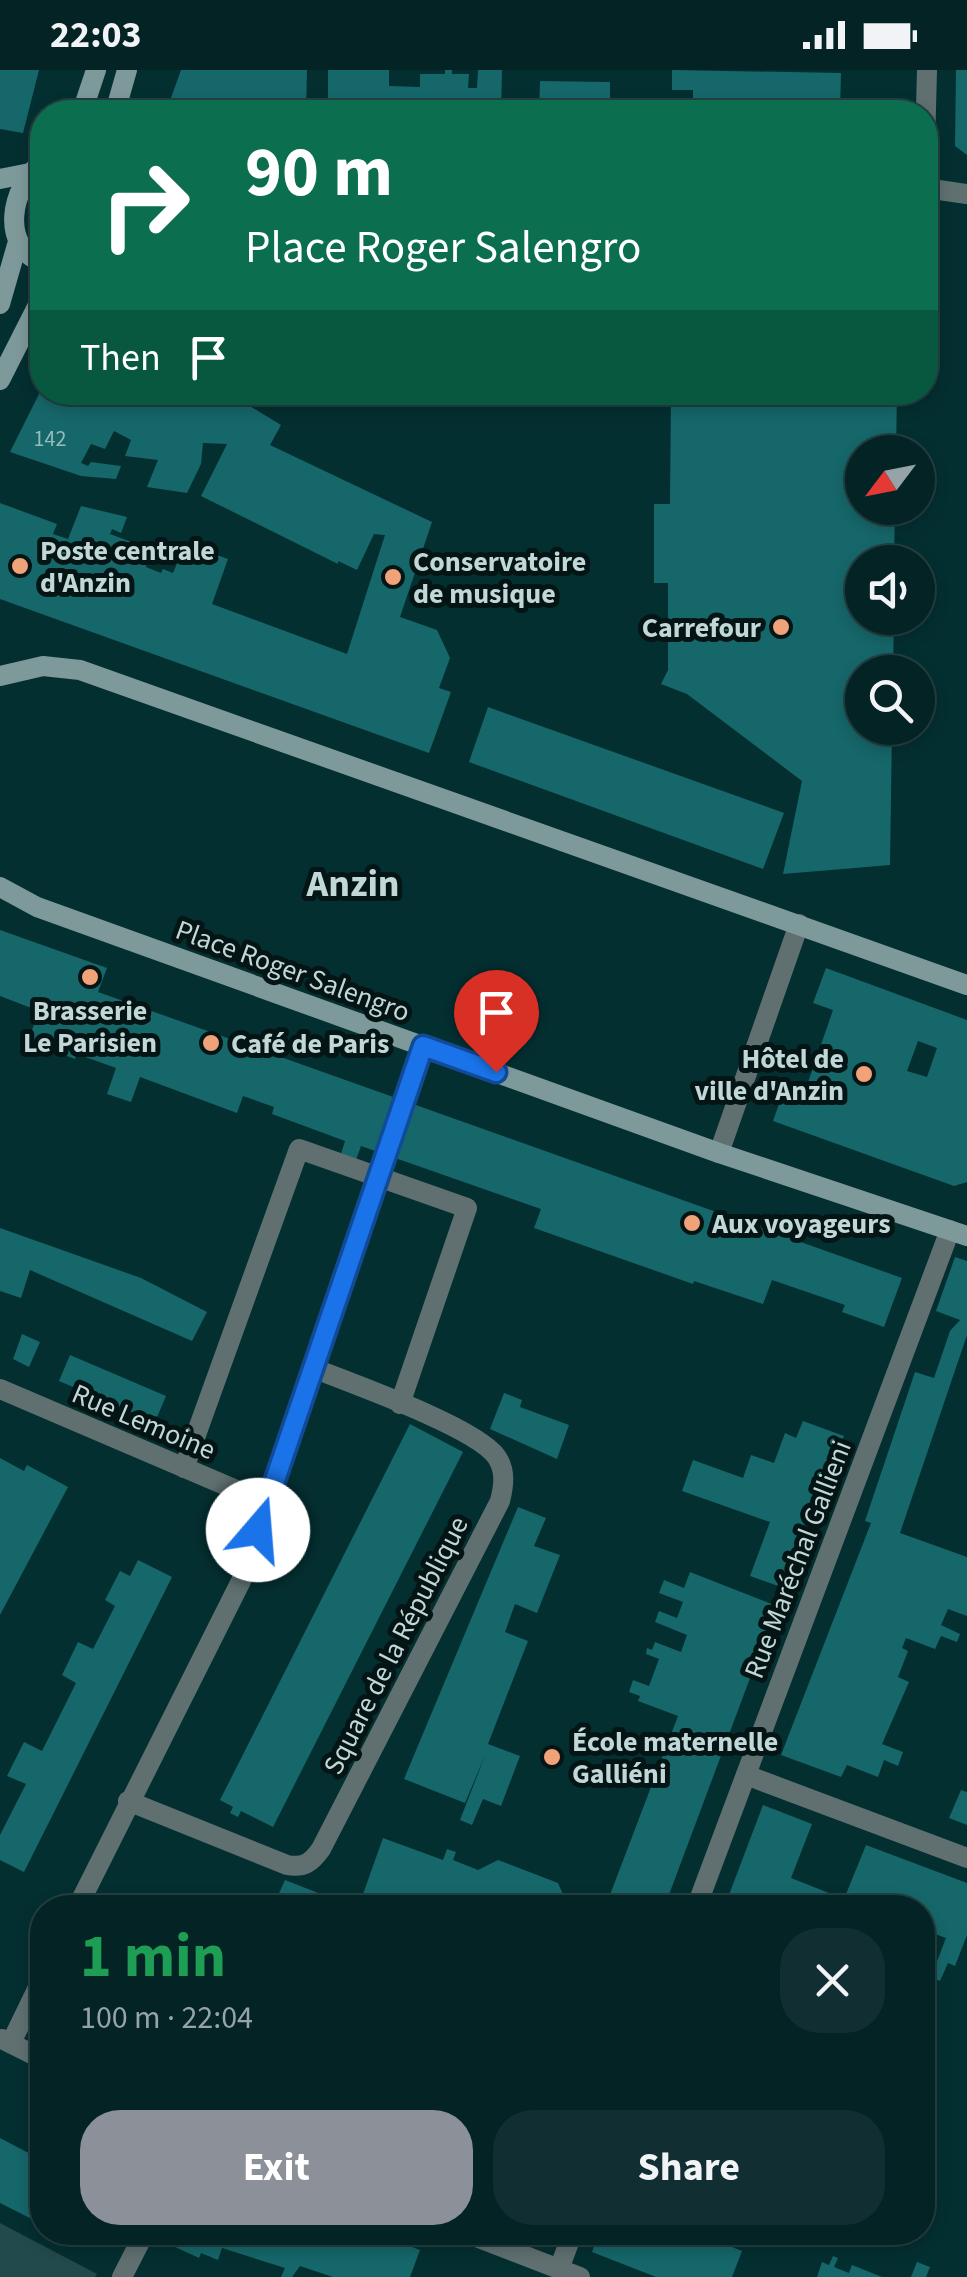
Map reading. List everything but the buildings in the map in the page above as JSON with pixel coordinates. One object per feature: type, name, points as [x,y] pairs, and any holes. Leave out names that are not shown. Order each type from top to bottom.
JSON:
[{"type":"street","points":[[86,100],[96,70]]},
{"type":"street","points":[[118,100],[127,70]]},
{"type":"street","points":[[926,70],[926,100]]},
{"type":"street","points":[[0,178],[30,170]]},
{"type":"street","points":[[0,304],[11,212],[30,179]]},
{"type":"street","points":[[938,190],[967,194]]},
{"type":"street","points":[[10,237],[30,258]]},
{"type":"street","points":[[0,380],[30,321]]},
{"type":"street","points":[[0,676],[44,666],[80,670],[967,985]]},
{"type":"street","name":"Place Roger Salengro","points":[[0,886],[37,907],[719,1153],[958,1233]]},
{"type":"street","points":[[719,1153],[799,924]]},
{"type":"street","points":[[83,1895],[241,1581],[423,1046]]},
{"type":"street","points":[[184,1468],[298,1149],[467,1208],[400,1404]]},
{"type":"street","name":"Rue Maréchal Gallieni","points":[[701,1895],[958,1233]]},
{"type":"street","name":"Square de la République","points":[[128,1801],[288,1865],[304,1866],[321,1849],[500,1501],[504,1484],[497,1457],[472,1436],[313,1368]]},
{"type":"street","name":"Rue Lemoine","points":[[0,1389],[267,1504]]},
{"type":"street","points":[[746,1774],[967,1858]]},
{"type":"street","points":[[30,2000],[6,2041],[30,2053]]},
{"type":"street","points":[[122,2277],[139,2245]]},
{"type":"street","points":[[498,2245],[580,2277]]},
{"type":"street","points":[[559,2268],[568,2245]]},
{"type":"shaded area","points":[[0,2223],[30,2239],[30,2245],[42,2245],[97,2274],[95,2277],[0,2277]]},
{"type":"place","name":"Poste centrale d'Anzin","points":[[20,566]]},
{"type":"place","name":"Conservatoire de musique","points":[[393,577]]},
{"type":"place","name":"Carrefour","points":[[781,627]]},
{"type":"place","name":"Brasserie Le Parisien","points":[[90,977]]},
{"type":"place","name":"Café de Paris","points":[[211,1043]]},
{"type":"place","name":"Hôtel de ville d'Anzin","points":[[864,1074]]},
{"type":"place","name":"Aux voyageurs","points":[[692,1223]]},
{"type":"place","name":"École maternelle Galliéni","points":[[552,1757]]},
{"type":"district","name":"Anzin","points":[[353,883]]},
{"type":"route","points":[[258,1530],[423,1046],[496,1072]]}]
